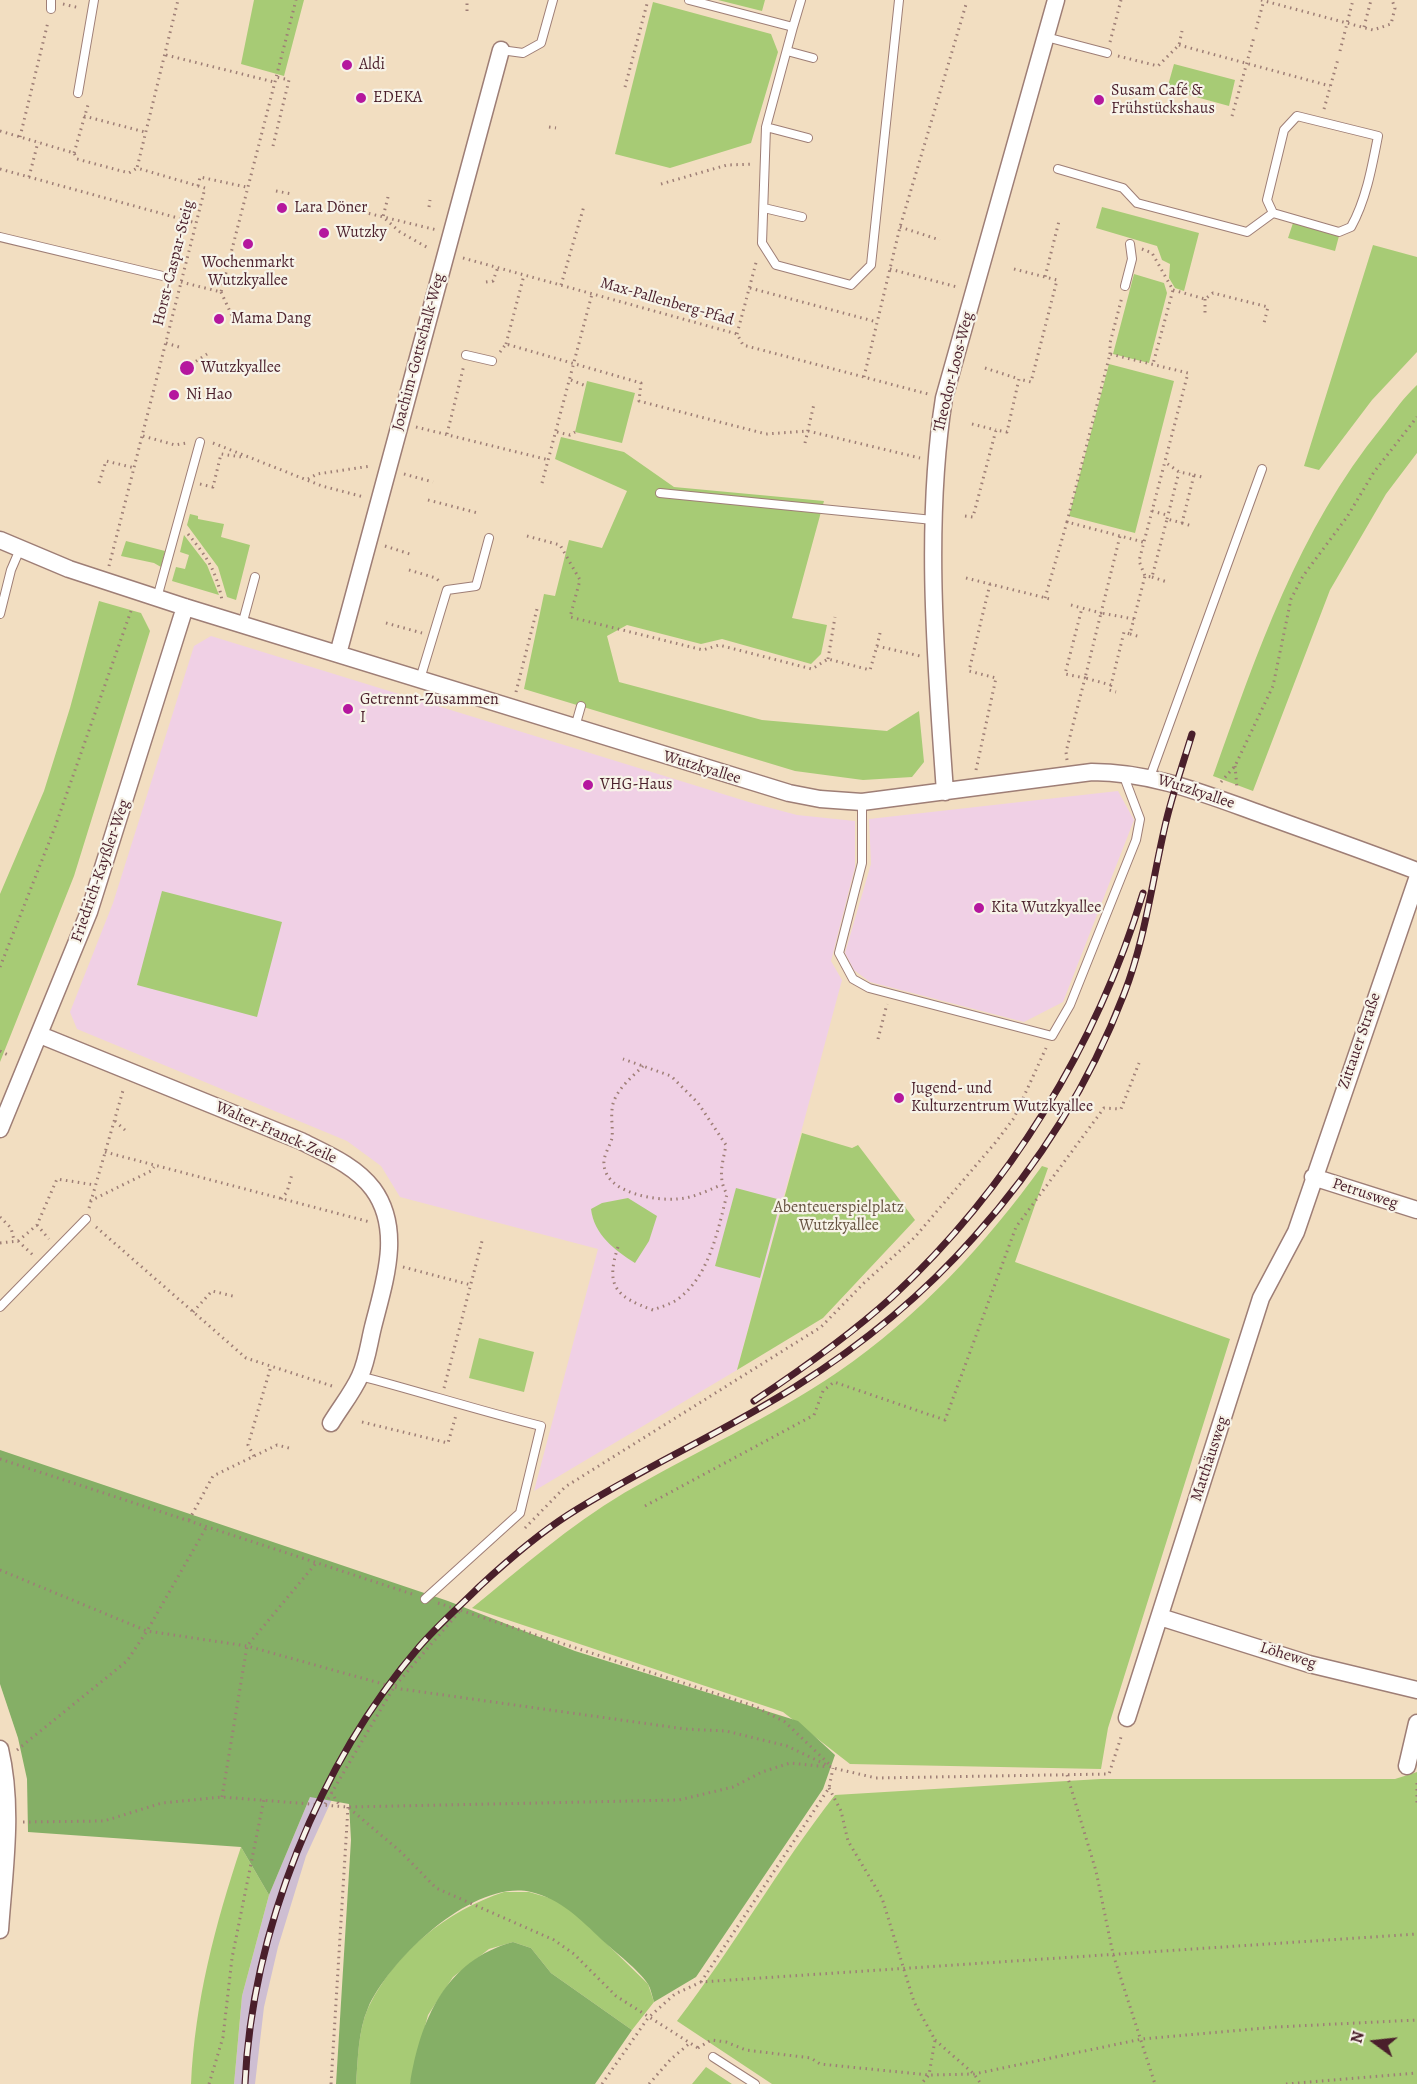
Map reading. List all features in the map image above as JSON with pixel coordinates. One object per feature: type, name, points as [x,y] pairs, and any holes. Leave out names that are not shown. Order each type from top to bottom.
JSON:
[{"type":"street","name":"Theodor-Loos-Weg","points":[[945,792],[933,520],[936,459],[945,398],[1056,0]]},
{"type":"street","name":"Joachim-Gottschalk-Weg","points":[[338,654],[501,50]]},
{"type":"street","name":"Wutzkyallee","points":[[0,540],[105,581],[185,607],[789,793],[820,799],[862,802],[1070,775],[1123,772],[1150,777],[1215,797],[1417,871]]},
{"type":"street","name":"Friedrich-Kayßler-Weg","points":[[0,1129],[40,1035],[106,862],[185,607]]},
{"type":"street","name":"Zittauer Straße","points":[[1304,1204],[1417,879]]},
{"type":"street","name":"Walter-Franck-Zeile","points":[[40,1035],[332,1156],[360,1174],[373,1189],[383,1206],[389,1247],[386,1275],[360,1376],[331,1423]]},
{"type":"street","name":"Petrusweg","points":[[1313,1177],[1417,1210]]},
{"type":"street","name":"Matthäusweg","points":[[1127,1718],[1261,1298],[1296,1232],[1304,1204]]},
{"type":"street","name":"Löheweg","points":[[1160,1617],[1309,1664],[1417,1690]]},
{"type":"street","points":[[1407,1766],[1417,1723]]},
{"type":"street","points":[[0,1749],[5,1776],[5,1834],[0,1930]]},
{"type":"lane","points":[[78,93],[94,0]]},
{"type":"lane","points":[[501,50],[523,53],[541,43],[553,0]]},
{"type":"lane","points":[[689,0],[793,27]]},
{"type":"lane","points":[[801,0],[766,127],[762,243],[776,265],[851,285],[871,265],[899,0]]},
{"type":"lane","points":[[1047,37],[1107,53]]},
{"type":"lane","points":[[787,51],[813,58]]},
{"type":"lane","points":[[1297,116],[1378,136],[1372,169],[1357,216],[1351,227],[1339,232],[1273,213],[1267,200],[1284,130],[1297,116]]},
{"type":"lane","points":[[766,127],[808,138]]},
{"type":"lane","points":[[1058,170],[1124,188],[1137,203],[1247,232],[1273,213]]},
{"type":"lane","points":[[764,208],[801,217]]},
{"type":"lane","points":[[0,237],[167,277]]},
{"type":"lane","points":[[1125,286],[1132,259],[1130,243]]},
{"type":"lane","points":[[466,355],[492,361]]},
{"type":"lane","points":[[157,598],[200,442]]},
{"type":"lane","points":[[1150,777],[1262,469]]},
{"type":"lane","points":[[660,493],[933,520]]},
{"type":"lane","points":[[420,679],[447,590],[476,586],[489,538]]},
{"type":"lane","points":[[0,614],[11,570],[20,549]]},
{"type":"lane","points":[[242,625],[255,577]]},
{"type":"lane","points":[[575,727],[581,706]]},
{"type":"lane","points":[[862,802],[862,863],[839,953],[853,979],[869,988],[1052,1036],[1070,1005],[1136,840],[1140,819],[1123,772]]},
{"type":"lane","points":[[0,1307],[86,1219]]},
{"type":"lane","points":[[360,1376],[441,1398],[459,1406],[541,1426],[520,1513],[425,1599]]},
{"type":"lane","points":[[713,2057],[755,2084]]},
{"type":"path","points":[[137,168],[178,0]]},
{"type":"path","points":[[233,318],[221,292],[246,187],[296,0]]},
{"type":"path","points":[[467,11],[468,0]]},
{"type":"path","points":[[626,87],[648,0]]},
{"type":"path","points":[[864,377],[900,228],[967,1],[962,0]]},
{"type":"path","points":[[1121,0],[1107,53],[1158,66],[1179,45],[1182,31]]},
{"type":"path","points":[[1256,29],[1263,0],[1373,30],[1391,24],[1395,8],[1392,0]]},
{"type":"path","points":[[1340,51],[1353,0]]},
{"type":"path","points":[[1364,27],[1371,0]]},
{"type":"path","points":[[20,137],[51,5]]},
{"type":"path","points":[[66,5],[78,8]]},
{"type":"path","points":[[1232,116],[1254,37]]},
{"type":"path","points":[[1179,45],[1330,86]]},
{"type":"path","points":[[166,55],[274,82]]},
{"type":"path","points":[[1320,122],[1338,59]]},
{"type":"path","points":[[273,146],[290,80],[276,77]]},
{"type":"path","points":[[74,153],[87,105]]},
{"type":"path","points":[[84,116],[145,132]]},
{"type":"path","points":[[549,127],[556,128]]},
{"type":"path","name":"Horst-Caspar-Steig","points":[[0,131],[74,153],[77,159],[129,173],[137,168],[206,188],[105,581]]},
{"type":"path","points":[[30,177],[38,142]]},
{"type":"path","points":[[661,184],[727,165],[764,164]]},
{"type":"path","points":[[0,169],[196,223]]},
{"type":"path","points":[[198,186],[200,177],[208,177],[246,187]]},
{"type":"path","points":[[276,191],[292,194]]},
{"type":"path","points":[[383,217],[388,197]]},
{"type":"path","points":[[429,207],[430,200]]},
{"type":"path","points":[[561,285],[584,207]]},
{"type":"path","points":[[363,212],[437,230]]},
{"type":"path","points":[[383,217],[397,230],[432,250]]},
{"type":"path","points":[[1044,277],[1059,221]]},
{"type":"path","points":[[900,228],[940,240]]},
{"type":"path","points":[[737,334],[762,243]]},
{"type":"path","points":[[1130,243],[1152,253],[1173,290],[1153,364]]},
{"type":"path","name":"Max-Pallenberg-Pfad","points":[[461,258],[737,334],[743,345],[930,394]]},
{"type":"path","points":[[486,282],[494,281],[498,267]]},
{"type":"path","points":[[890,269],[959,288]]},
{"type":"path","points":[[985,368],[1031,382],[1057,280],[1014,269]]},
{"type":"path","points":[[492,361],[506,344],[524,275]]},
{"type":"path","points":[[181,282],[221,292]]},
{"type":"path","points":[[966,578],[1047,598],[1110,354],[1110,343],[1125,286]]},
{"type":"path","points":[[750,288],[877,322]]},
{"type":"path","points":[[1173,290],[1205,299]]},
{"type":"path","points":[[1205,316],[1205,299],[1213,292],[1268,307],[1264,322]]},
{"type":"path","points":[[542,483],[592,294]]},
{"type":"path","points":[[166,343],[179,347]]},
{"type":"path","points":[[506,344],[575,363],[581,368],[641,383],[639,401],[670,410],[766,434],[808,431],[920,458]]},
{"type":"path","points":[[186,368],[207,354]]},
{"type":"path","points":[[1110,354],[1188,374],[1143,542],[1139,561],[1145,576],[1130,634]]},
{"type":"path","points":[[447,434],[466,355]]},
{"type":"path","points":[[972,424],[1007,432],[1019,379]]},
{"type":"path","points":[[571,380],[586,386]]},
{"type":"path","points":[[805,443],[814,404]]},
{"type":"path","points":[[1221,782],[1235,766],[1273,686],[1291,599],[1303,576],[1347,516],[1374,472],[1417,417]]},
{"type":"path","points":[[416,427],[549,460]]},
{"type":"path","points":[[965,516],[973,517],[996,430]]},
{"type":"path","points":[[557,432],[570,435],[575,432]]},
{"type":"path","points":[[143,436],[175,444],[200,442]]},
{"type":"path","points":[[214,443],[231,448],[244,457]]},
{"type":"path","points":[[189,481],[213,487],[221,454],[244,457],[322,486],[366,498]]},
{"type":"path","points":[[99,483],[105,461],[135,468]]},
{"type":"path","points":[[1165,462],[1179,472],[1202,477]]},
{"type":"path","points":[[308,479],[317,474],[374,465]]},
{"type":"path","points":[[1152,577],[1179,472]]},
{"type":"path","points":[[404,474],[433,482]]},
{"type":"path","points":[[1182,523],[1194,475]]},
{"type":"path","points":[[428,500],[478,513]]},
{"type":"path","points":[[1152,511],[1192,526]]},
{"type":"path","points":[[1067,522],[1143,542]]},
{"type":"path","points":[[177,525],[207,557],[217,575],[222,600]]},
{"type":"path","points":[[528,536],[560,545],[580,580],[570,617],[677,641],[703,650],[719,645],[812,669],[828,659],[870,670],[880,633]]},
{"type":"path","points":[[1070,775],[1066,752],[1120,536]]},
{"type":"path","points":[[385,546],[413,555]]},
{"type":"path","points":[[409,570],[436,578],[447,590]]},
{"type":"path","points":[[1145,576],[1167,582]]},
{"type":"path","points":[[976,771],[996,678],[969,671],[990,584]]},
{"type":"path","points":[[1071,605],[1134,619]]},
{"type":"path","points":[[0,968],[56,827],[132,608]]},
{"type":"path","points":[[1082,608],[1065,674],[1111,685]]},
{"type":"path","points":[[516,692],[537,609]]},
{"type":"path","points":[[828,659],[835,617]]},
{"type":"path","points":[[386,623],[432,636]]},
{"type":"path","points":[[1116,692],[1109,690],[1124,632],[1142,637]]},
{"type":"path","points":[[877,646],[922,657]]},
{"type":"path","points":[[1235,766],[1237,787]]},
{"type":"path","points":[[878,1040],[890,993]]},
{"type":"path","points":[[536,1520],[565,1487],[820,1328],[864,1283],[915,1237],[995,1143],[1014,1118],[1036,1065],[1052,1036]]},
{"type":"path","points":[[0,1051],[8,1055]]},
{"type":"path","points":[[618,1246],[612,1279],[617,1291],[632,1302],[653,1310],[676,1300],[698,1276],[714,1244],[727,1194],[721,1185],[726,1145],[698,1103],[671,1076],[623,1059]]},
{"type":"path","points":[[645,1506],[814,1415],[824,1391],[834,1382],[945,1420],[1016,1227],[1104,1108],[1121,1109],[1138,1063]]},
{"type":"path","points":[[643,1066],[620,1089],[612,1107],[612,1137],[604,1164],[608,1174],[617,1185],[630,1193],[649,1198],[677,1199],[700,1194],[721,1185]]},
{"type":"path","points":[[129,1071],[86,1219],[246,1358],[332,1386]]},
{"type":"path","points":[[115,1121],[125,1130]]},
{"type":"path","points":[[105,1152],[375,1224]]},
{"type":"path","points":[[90,1201],[151,1171],[155,1166]]},
{"type":"path","points":[[281,1198],[287,1192],[292,1174]]},
{"type":"path","points":[[0,1243],[16,1241],[37,1225],[57,1179],[95,1185]]},
{"type":"path","points":[[0,1217],[11,1228],[16,1241],[43,1265]]},
{"type":"path","points":[[37,1225],[59,1248]]},
{"type":"path","points":[[441,1398],[482,1241]]},
{"type":"path","points":[[403,1267],[471,1285]]},
{"type":"path","points":[[194,1312],[212,1291],[237,1297]]},
{"type":"path","points":[[254,1456],[248,1445],[270,1366]]},
{"type":"path","points":[[362,1422],[448,1443],[459,1406]]},
{"type":"path","points":[[189,1520],[213,1476],[277,1445],[293,1449]]},
{"type":"path","points":[[0,1459],[754,1706],[785,1722],[833,1767]]},
{"type":"path","points":[[17,1750],[126,1661],[147,1631],[207,1526]]},
{"type":"path","points":[[222,1797],[247,1646],[317,1562]]},
{"type":"path","points":[[0,1570],[147,1631],[247,1646],[394,1687],[685,1729],[726,1731],[787,1746],[833,1767]]},
{"type":"path","points":[[325,1804],[394,1687],[460,1611]]},
{"type":"path","points":[[5,1834],[104,1821],[162,1803],[222,1797],[348,1807],[679,1800],[733,1787],[762,1772],[790,1763],[833,1767],[876,1778],[1109,1774],[1127,1718]]},
{"type":"path","points":[[701,1982],[829,1788],[833,1767]]},
{"type":"path","points":[[1067,1775],[1096,1872],[1113,1954],[1155,2084]]},
{"type":"path","points":[[1417,1783],[1417,1804]]},
{"type":"path","points":[[829,1788],[841,1811],[848,1841],[882,1898],[914,2002],[935,2040],[974,2074],[981,2084]]},
{"type":"path","points":[[331,1792],[340,1806]]},
{"type":"path","points":[[209,2084],[223,2037],[232,1958],[264,1799]]},
{"type":"path","points":[[348,1807],[401,1851],[436,1888],[554,1940],[574,1954],[616,1996],[700,2049],[711,2040],[726,2042],[746,2050],[811,2058],[820,2064],[929,2075],[974,2074],[1142,2039],[1276,2027],[1417,2020]]},
{"type":"path","points":[[331,2084],[348,1807]]},
{"type":"path","points":[[602,2084],[648,2018],[675,1994],[701,1982],[1417,1934]]},
{"type":"path","points":[[921,2084],[929,2075],[935,2040]]},
{"type":"path","points":[[649,2084],[671,2059],[690,2043]]},
{"type":"path","points":[[1286,2084],[1417,2073]]},
{"type":"shaded area","points":[[211,636],[752,803],[797,815],[855,821],[855,867],[831,961],[842,980],[737,1370],[534,1491],[598,1249],[400,1197],[381,1166],[347,1141],[77,1029],[70,1012],[113,903],[194,646]]},
{"type":"shaded area","name":"Kita Wutzkyallee","points":[[1118,791],[1134,820],[1063,1002],[1024,1022],[870,982],[854,970],[845,953],[871,864],[869,819]]},
{"type":"shaded area","points":[[334,1795],[306,1856],[278,1947],[264,2007],[255,2084],[234,2084],[242,1996],[269,1895],[310,1797]]},
{"type":"green space","points":[[254,0],[304,0],[284,76],[241,64]]},
{"type":"green space","points":[[718,0],[765,0],[762,11]]},
{"type":"green space","points":[[653,2],[771,34],[778,52],[751,143],[670,168],[615,154]]},
{"type":"green space","points":[[1174,64],[1235,80],[1229,106],[1167,89]]},
{"type":"green space","points":[[1102,207],[1199,233],[1184,291],[1175,288],[1169,278],[1170,264],[1162,260],[1157,246],[1096,228]]},
{"type":"green space","points":[[1293,223],[1339,236],[1335,251],[1288,238]]},
{"type":"green space","points":[[1373,245],[1417,257],[1417,352],[1372,400],[1319,470],[1304,466]]},
{"type":"green space","points":[[1134,274],[1164,283],[1167,293],[1149,363],[1113,354]]},
{"type":"green space","points":[[1109,364],[1174,381],[1135,533],[1069,516]]},
{"type":"green space","points":[[587,381],[635,393],[622,443],[575,432]]},
{"type":"green space","points":[[1417,385],[1417,453],[1386,494],[1330,590],[1253,791],[1213,776],[1246,684],[1282,594],[1303,550],[1352,467]]},
{"type":"green space","points":[[561,437],[624,452],[674,487],[824,501],[792,618],[827,625],[821,654],[811,664],[722,639],[701,644],[627,625],[607,636],[619,682],[762,720],[887,731],[919,711],[924,762],[912,777],[863,780],[795,771],[524,689],[544,594],[555,596],[569,540],[602,548],[627,491],[555,459]]},
{"type":"green space","points":[[190,514],[198,516],[198,519],[224,524],[221,537],[250,545],[236,600],[227,597],[218,567],[187,525]]},
{"type":"green space","points":[[184,535],[207,565],[219,595],[172,581],[176,567],[185,569],[189,555],[180,552]]},
{"type":"green space","points":[[126,541],[165,551],[161,567],[154,563],[121,556]]},
{"type":"green space","points":[[99,601],[141,613],[150,631],[74,876],[0,1062],[0,894],[44,791],[70,708]]},
{"type":"green space","points":[[162,891],[282,922],[257,1017],[137,985]]},
{"type":"green space","name":"Abenteuerspielplatz Wutzkyallee","points":[[802,1133],[852,1148],[858,1145],[915,1220],[823,1318],[737,1370]]},
{"type":"green space","points":[[1042,1166],[1048,1168],[1015,1262],[1230,1339],[1108,1728],[1101,1769],[850,1764],[783,1712],[472,1608],[584,1519],[624,1493],[786,1405],[867,1351],[896,1328],[949,1278],[998,1223]]},
{"type":"green space","points":[[736,1188],[781,1200],[760,1278],[715,1266]]},
{"type":"green space","points":[[628,1198],[657,1216],[649,1241],[635,1263],[620,1253],[601,1234],[591,1209],[602,1203]]},
{"type":"green space","points":[[479,1338],[534,1352],[524,1392],[469,1378]]},
{"type":"green space","points":[[0,1450],[448,1601],[575,1651],[798,1721],[835,1755],[823,1789],[696,1977],[654,2002],[649,1986],[639,1973],[578,1917],[561,1905],[531,1892],[508,1891],[484,1898],[460,1910],[436,1927],[395,1967],[379,1988],[368,2008],[362,2026],[356,2084],[336,2084],[351,1840],[349,1804],[310,1797],[269,1895],[241,1847],[28,1832],[27,1779],[18,1738],[0,1684]]},
{"type":"green space","points":[[1417,1772],[1417,2084],[772,2084],[677,2021],[835,1795],[1100,1779],[1395,1779]]},
{"type":"green space","points":[[241,1847],[269,1895],[242,1996],[234,2084],[191,2084],[197,2023],[208,1964]]},
{"type":"green space","points":[[504,1892],[529,1892],[553,1899],[573,1911],[648,1984],[654,2002],[632,2030],[551,1973],[531,1948],[513,1942],[489,1949],[453,1977],[428,2015],[410,2084],[356,2084],[359,2044],[365,2015],[380,1986],[393,1968],[408,1951],[443,1922],[462,1910]]},
{"type":"green space","points":[[513,1942],[531,1948],[551,1973],[632,2030],[595,2084],[410,2084],[421,2037],[440,1996],[470,1963],[490,1951]]},
{"type":"green space","points":[[706,2067],[732,2084],[692,2084]]},
{"type":"railway","points":[[245,2084],[250,2026],[261,1967],[277,1909],[297,1852],[322,1796],[351,1743],[383,1693],[419,1647],[490,1577],[556,1523],[624,1482],[767,1404],[820,1371],[867,1337],[954,1259],[1020,1182],[1078,1091],[1095,1060],[1124,994],[1143,932],[1174,791],[1192,734]]},
{"type":"railway","points":[[754,1401],[825,1352],[892,1297],[974,1210],[1011,1162],[1074,1059],[1101,1005],[1124,950],[1143,893]]},
{"type":"place","name":"Aldi","points":[[347,65]]},
{"type":"place","name":"EDEKA","points":[[361,98]]},
{"type":"place","name":"Susam Café & Frühstückshaus","points":[[1099,100]]},
{"type":"place","name":"Lara Döner","points":[[282,208]]},
{"type":"place","name":"Wutzky","points":[[324,233]]},
{"type":"place","name":"Wochenmarkt Wutzkyallee","points":[[248,244]]},
{"type":"place","name":"Mama Dang","points":[[219,319]]},
{"type":"place","name":"Wutzkyallee","points":[[187,368]]},
{"type":"place","name":"Ni Hao","points":[[174,395]]},
{"type":"place","name":"Getrennt-Zusammen I","points":[[348,709]]},
{"type":"place","name":"VHG-Haus","points":[[588,785]]},
{"type":"place","name":"Kita Wutzkyallee","points":[[979,908]]},
{"type":"place","name":"Jugend- und Kulturzentrum Wutzkyallee","points":[[899,1098]]}]
